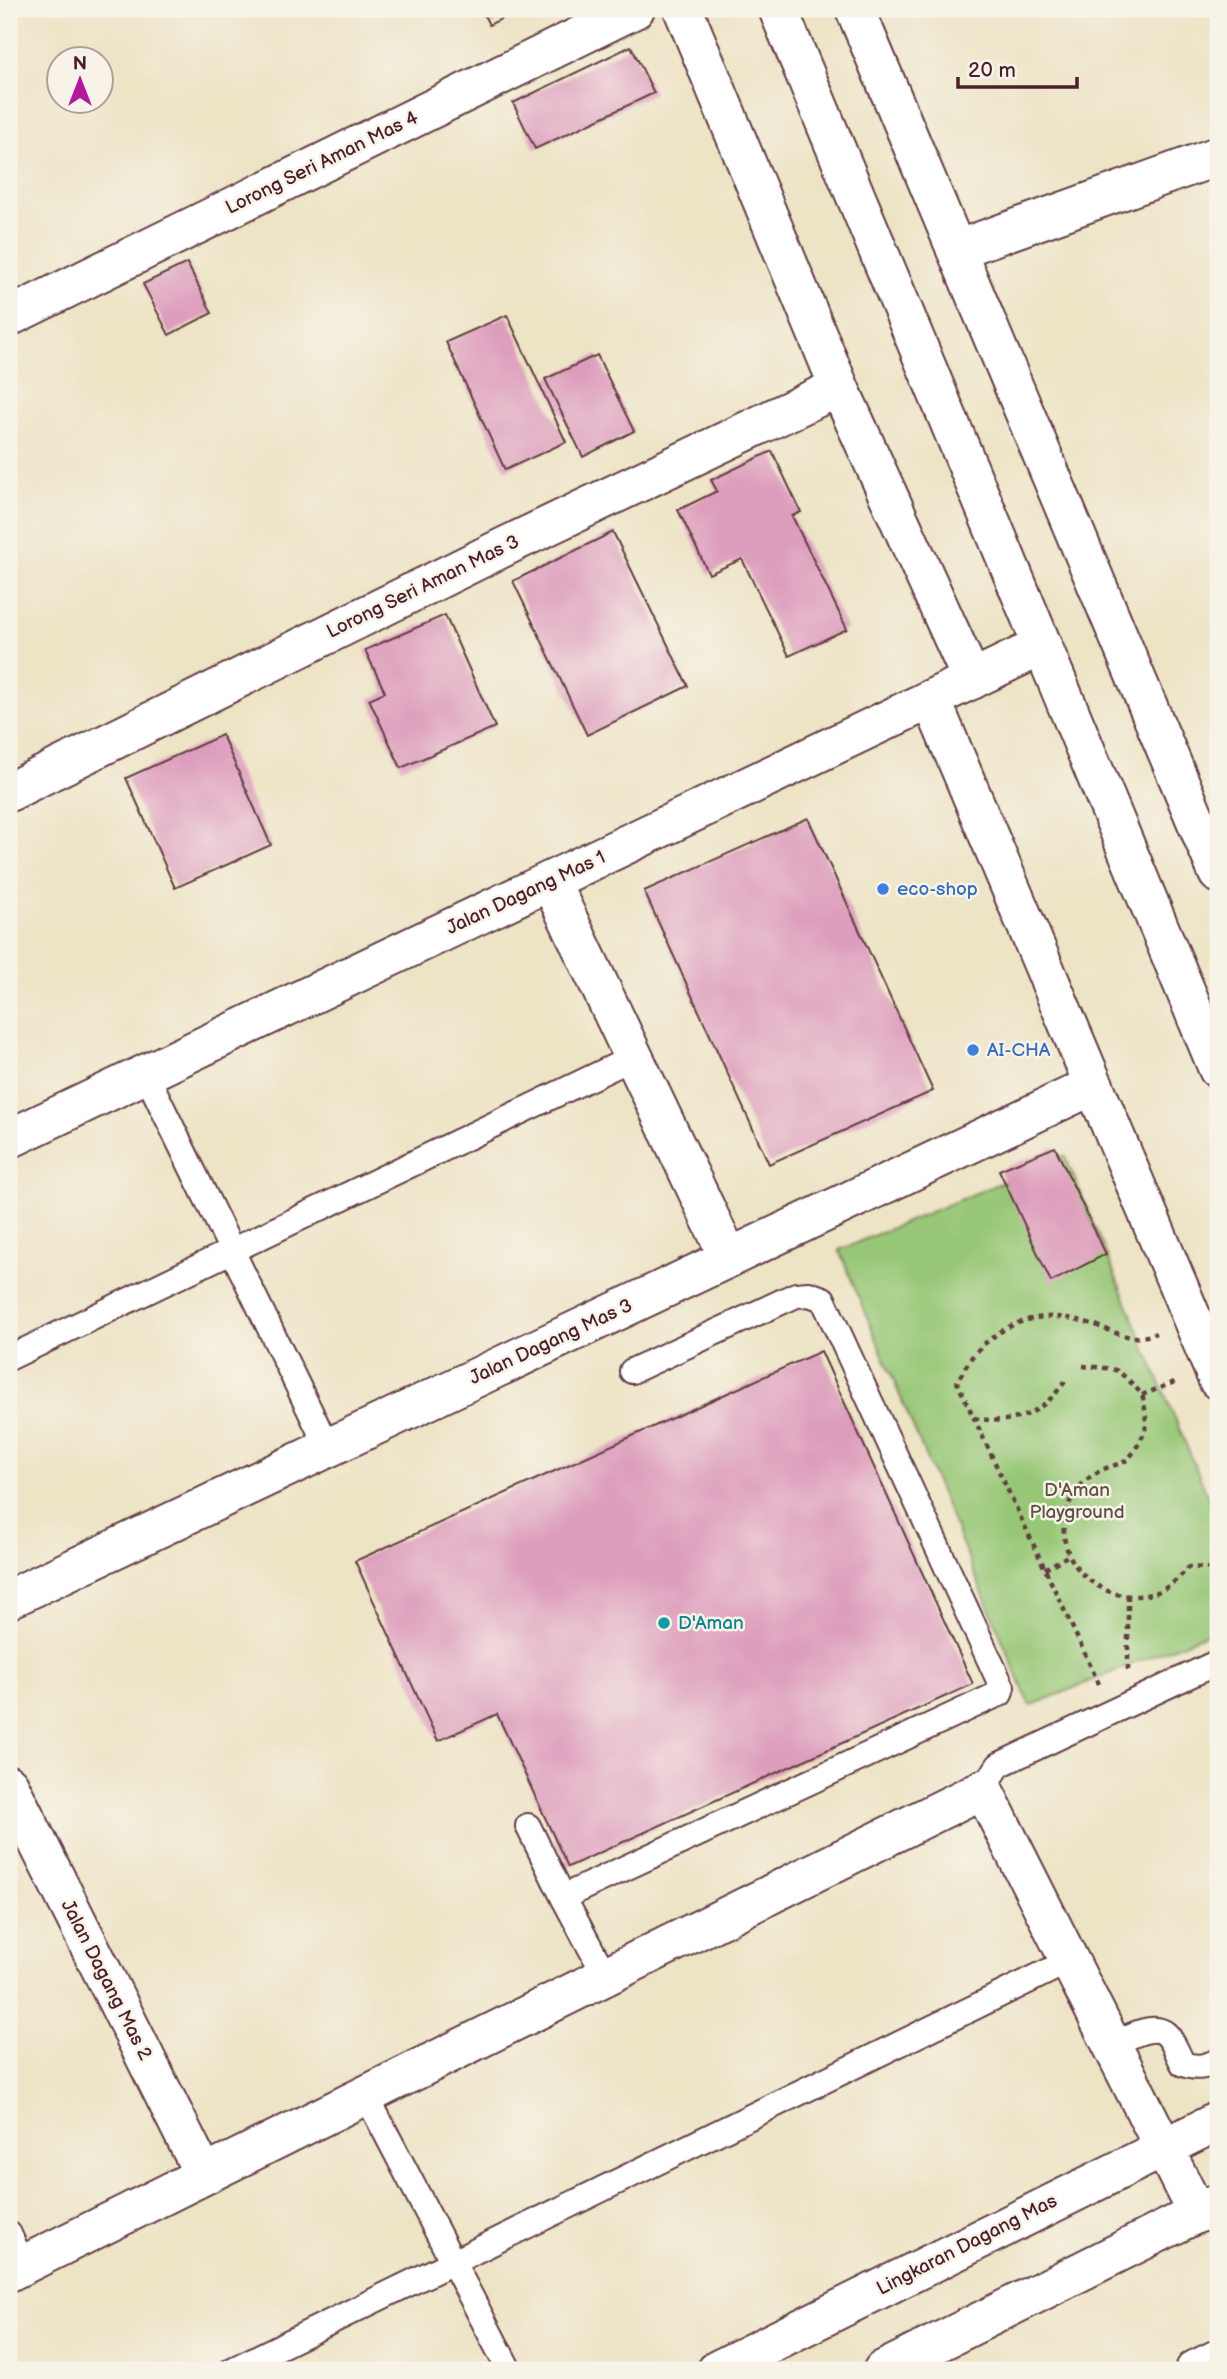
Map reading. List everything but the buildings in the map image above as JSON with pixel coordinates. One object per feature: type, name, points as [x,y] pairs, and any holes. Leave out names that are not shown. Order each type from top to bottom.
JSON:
[{"type":"street","name":"Lorong Seri Aman Mas 4","points":[[9,317],[635,9]]},
{"type":"street","points":[[683,9],[839,387],[972,680]]},
{"type":"street","points":[[778,9],[1218,1069]]},
{"type":"street","points":[[855,9],[1218,873]]},
{"type":"street","points":[[956,250],[1218,156]]},
{"type":"street","name":"Lorong Seri Aman Mas 3","points":[[9,792],[506,546],[839,387]]},
{"type":"street","name":"Jalan Dagang Mas 1","points":[[9,1139],[1042,646]]},
{"type":"street","points":[[931,699],[1218,1380]]},
{"type":"street","points":[[550,881],[729,1258]]},
{"type":"street","name":"Jalan Dagang Mas 3","points":[[9,1599],[1094,1085]]},
{"type":"street","name":"Jalan Dagang Mas 2","points":[[9,1786],[204,2175]]},
{"type":"street","points":[[14,2257],[204,2175],[983,1789],[1163,2147],[1208,2209],[883,2370]]},
{"type":"street","name":"Lingkaran Dagang Mas","points":[[718,2370],[1218,2121]]},
{"type":"street","points":[[1195,2370],[1218,2359]]},
{"type":"lane","points":[[9,1358],[634,1057]]},
{"type":"lane","points":[[146,1073],[328,1448]]},
{"type":"lane","points":[[563,1898],[1000,1694],[1002,1687],[823,1299],[809,1294],[796,1295],[632,1371]]},
{"type":"lane","points":[[983,1789],[999,1765],[1218,1662]]},
{"type":"lane","points":[[528,1826],[606,1977]]},
{"type":"lane","points":[[232,2370],[1069,1961]]},
{"type":"lane","points":[[1112,2045],[1146,2031],[1159,2030],[1167,2035],[1183,2064],[1194,2068],[1205,2067],[1218,2061]]},
{"type":"lane","points":[[366,2095],[509,2370]]},
{"type":"path","points":[[1110,1684],[1101,1689],[957,1382],[975,1352],[1000,1331],[1031,1318],[1064,1316],[1096,1325],[1119,1336],[1144,1339],[1192,1318]]},
{"type":"path","points":[[1083,1366],[1118,1370],[1142,1395],[1146,1429],[1128,1459],[1096,1472],[1078,1488],[1067,1508],[1064,1532],[1069,1555],[1079,1571],[1092,1584],[1110,1593],[1128,1597],[1152,1594],[1173,1584],[1189,1567],[1218,1569]]},
{"type":"path","points":[[974,1418],[994,1422],[1016,1420],[1036,1411],[1053,1398],[1066,1380]]},
{"type":"path","points":[[1045,1569],[1069,1555]]},
{"type":"path","points":[[1128,1597],[1128,1675]]},
{"type":"green space","name":"D'Aman Playground","points":[[1065,1156],[1218,1521],[1218,1629],[1030,1706],[839,1250]]},
{"type":"place","name":"eco-shop","points":[[883,889]]},
{"type":"place","name":"AI-CHA","points":[[973,1050]]},
{"type":"place","name":"D'Aman","points":[[664,1623]]}]
